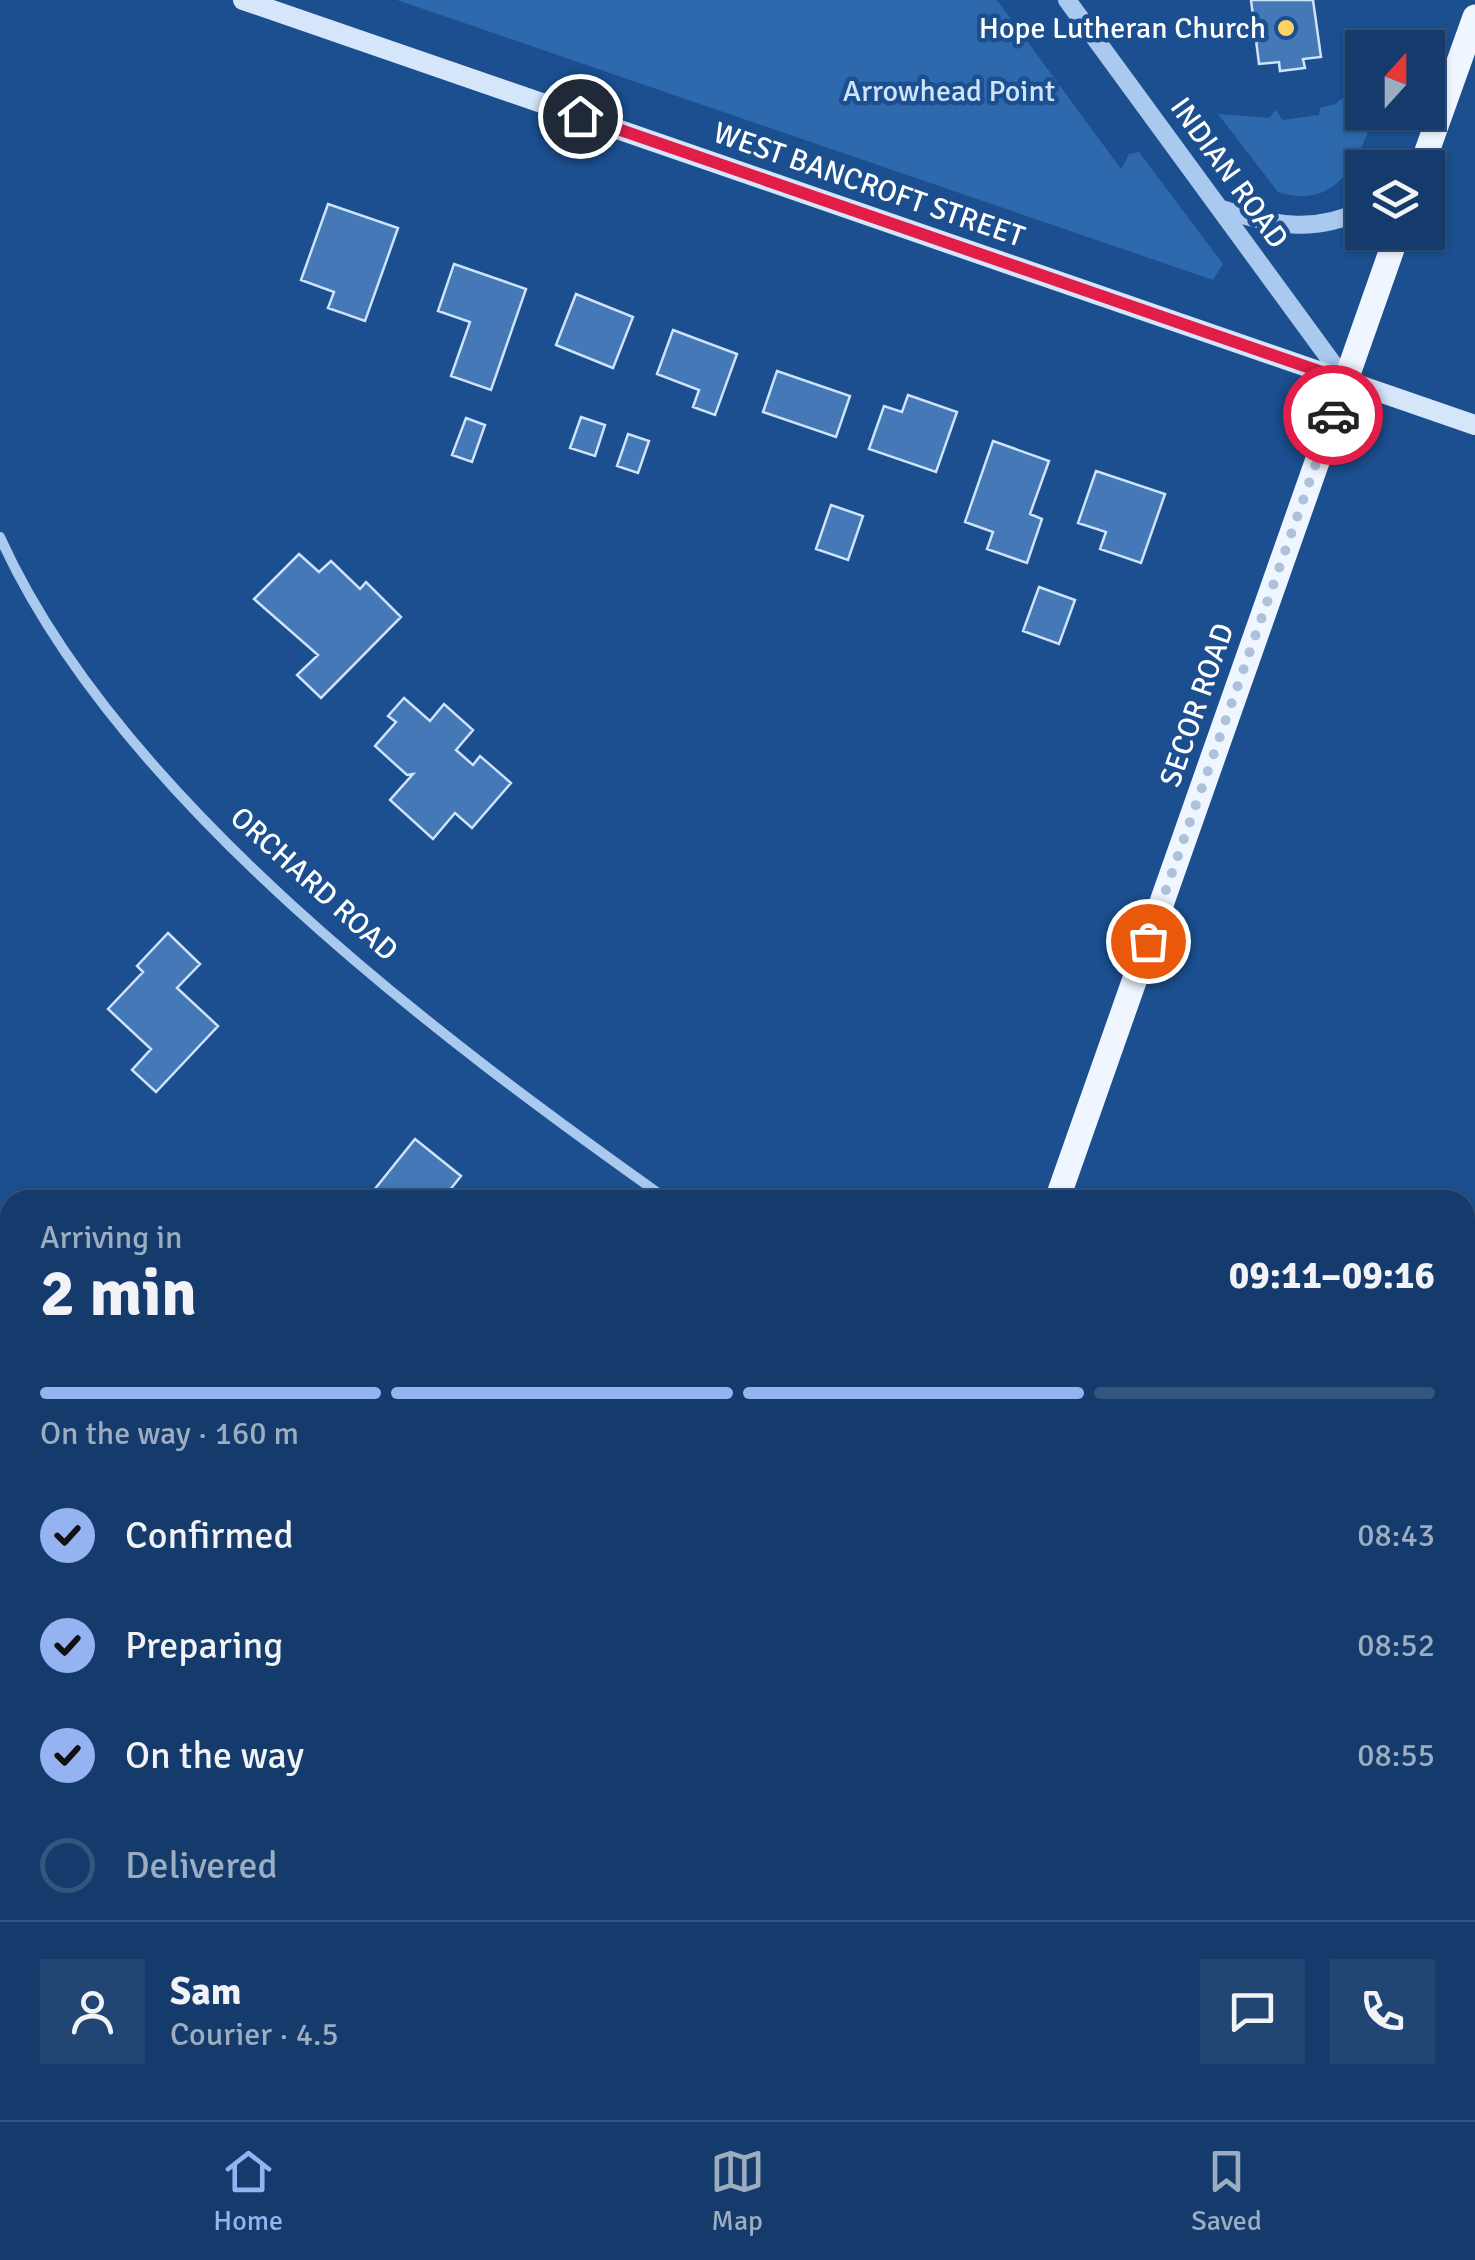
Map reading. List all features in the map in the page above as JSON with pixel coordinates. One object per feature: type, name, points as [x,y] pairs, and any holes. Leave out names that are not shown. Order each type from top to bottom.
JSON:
[{"type":"main road","name":"WEST BANCROFT STREET","points":[[244,0],[1475,425]]},
{"type":"main road","points":[[1427,150],[1475,17]]},
{"type":"main road","name":"SECOR ROAD","points":[[1061,1190],[1392,250]]},
{"type":"street","name":"INDIAN ROAD","points":[[1067,0],[1345,380]]},
{"type":"street","points":[[1222,209],[1272,225],[1310,227],[1345,216]]},
{"type":"street","name":"ORCHARD ROAD","points":[[0,537],[41,620],[122,729],[223,837],[322,930],[476,1057],[655,1190]]},
{"type":"green space","name":"Arrowhead Point","points":[[397,0],[997,0],[1121,169],[1129,154],[1139,152],[1223,264],[1213,280]]},
{"type":"green space","points":[[1345,96],[1345,130],[1368,130],[1360,150],[1345,150],[1343,177],[1317,194],[1299,196],[1278,192],[1218,114],[1269,118],[1276,110],[1282,120],[1319,115],[1320,108]]},
{"type":"building","name":"Hope Lutheran Church","points":[[1251,0],[1313,0],[1321,57],[1303,59],[1305,68],[1280,71],[1279,62],[1259,64]]},
{"type":"building","points":[[328,204],[398,228],[365,321],[328,308],[334,292],[301,280]]},
{"type":"building","points":[[454,264],[526,289],[491,390],[451,376],[470,322],[438,311]]},
{"type":"building","points":[[576,294],[633,317],[613,368],[556,345]]},
{"type":"building","points":[[673,330],[737,354],[715,415],[693,407],[699,390],[657,374]]},
{"type":"building","points":[[777,371],[850,396],[836,437],[763,412]]},
{"type":"building","points":[[908,395],[957,412],[936,472],[869,449],[884,406],[902,412]]},
{"type":"building","points":[[581,417],[605,425],[595,456],[570,448]]},
{"type":"building","points":[[466,418],[485,425],[472,462],[452,455]]},
{"type":"building","points":[[628,434],[649,441],[638,473],[617,466]]},
{"type":"building","points":[[993,441],[1049,461],[1030,514],[1042,519],[1027,563],[987,549],[993,532],[965,522]]},
{"type":"building","points":[[1096,471],[1165,494],[1141,563],[1100,549],[1106,532],[1078,523]]},
{"type":"building","points":[[831,505],[863,516],[848,560],[816,549]]},
{"type":"building","points":[[299,554],[319,572],[331,561],[360,589],[366,582],[401,617],[321,698],[297,675],[318,655],[254,599]]},
{"type":"building","points":[[1039,587],[1075,600],[1059,644],[1023,631]]},
{"type":"building","points":[[404,698],[430,721],[444,704],[473,730],[456,750],[473,765],[480,756],[511,783],[472,828],[455,813],[433,839],[390,800],[413,774],[407,775],[375,746],[396,722],[388,716]]},
{"type":"building","points":[[168,933],[200,964],[177,988],[218,1026],[156,1092],[132,1070],[151,1049],[108,1009],[143,972],[137,966]]},
{"type":"building","points":[[415,1139],[461,1176],[450,1190],[374,1190]]},
{"type":"way so far","points":[[1148,941],[1333,415]]},
{"type":"place","name":"Hope Lutheran Church","points":[[1286,28]]},
{"type":"route","points":[[580,116],[1345,380],[1333,415]]}]
